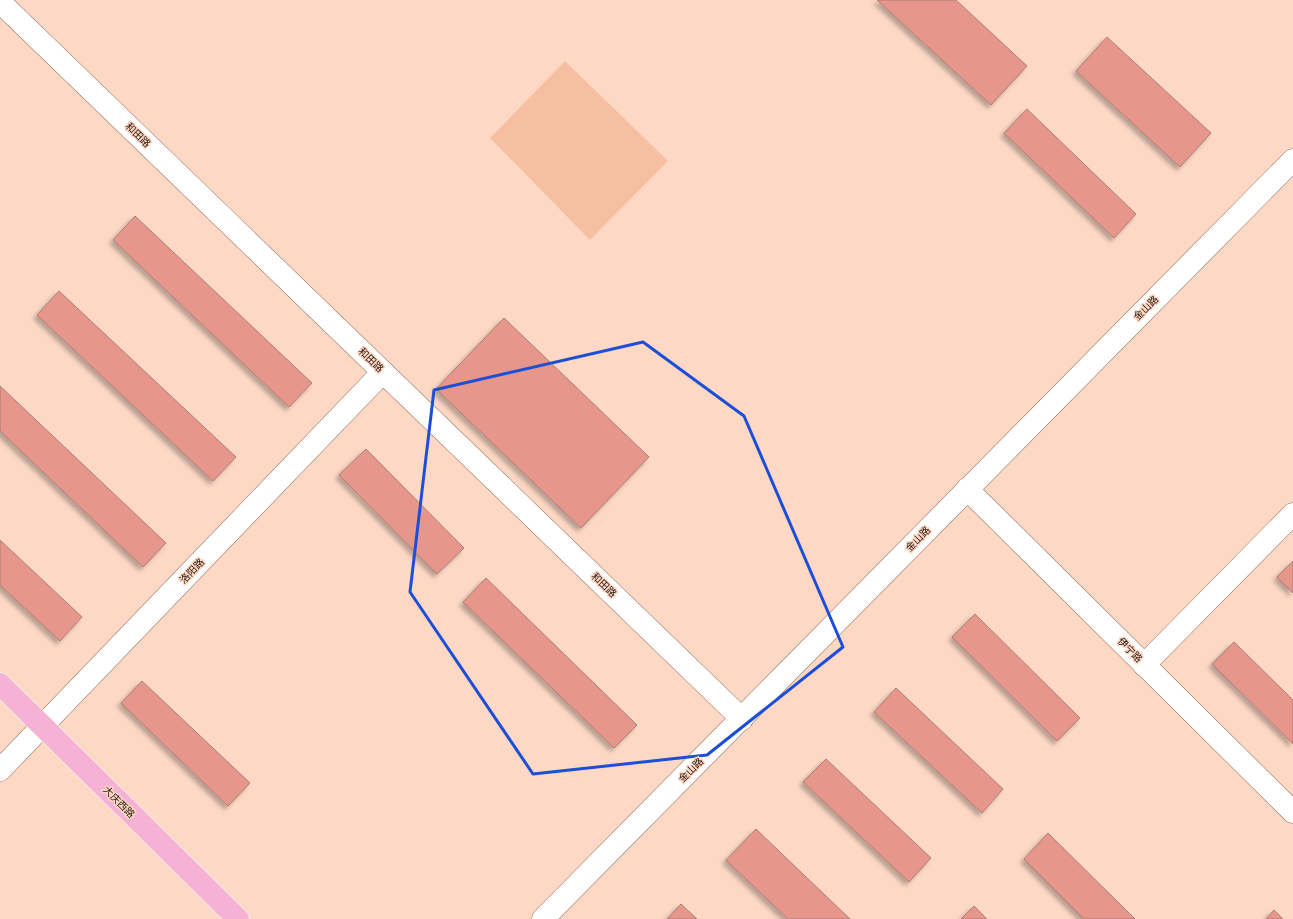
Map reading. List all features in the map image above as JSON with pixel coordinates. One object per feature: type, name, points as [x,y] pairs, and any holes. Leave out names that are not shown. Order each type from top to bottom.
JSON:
[{"type":"main road","name":"大庆西路","points":[[0,684],[238,919]]},
{"type":"street","name":"和田路","points":[[0,2],[742,718]]},
{"type":"street","name":"金山路","points":[[543,919],[1293,160]]},
{"type":"street","name":"洛阳路","points":[[0,770],[383,372]]},
{"type":"street","name":"伊宁路","points":[[967,489],[1293,812]]},
{"type":"street","points":[[1144,664],[1293,514]]},
{"type":"highlighted area","points":[[643,342],[744,416],[843,647],[707,755],[533,774],[410,592],[434,390]]},
{"type":"shaded area","points":[[565,61],[668,161],[590,240],[490,138]]},
{"type":"building","points":[[877,0],[956,0],[1027,66],[991,105]]},
{"type":"building","points":[[1107,37],[1211,133],[1180,167],[1076,71]]},
{"type":"building","points":[[1027,109],[1136,214],[1114,238],[1004,133]]},
{"type":"building","points":[[135,216],[312,383],[289,407],[113,240]]},
{"type":"building","points":[[59,291],[236,457],[213,481],[37,315]]},
{"type":"building","points":[[504,318],[649,457],[581,528],[436,389]]},
{"type":"building","points":[[0,386],[166,543],[143,567],[0,431]]},
{"type":"building","points":[[366,449],[464,548],[437,574],[339,475]]},
{"type":"building","points":[[0,540],[82,617],[60,641],[0,585]]},
{"type":"building","points":[[1293,561],[1293,593],[1277,577]]},
{"type":"building","points":[[486,578],[637,725],[614,748],[463,602]]},
{"type":"building","points":[[975,614],[1080,718],[1057,741],[952,637]]},
{"type":"building","points":[[1234,642],[1293,700],[1293,744],[1212,664]]},
{"type":"building","points":[[142,681],[250,783],[228,806],[121,703]]},
{"type":"building","points":[[896,688],[1003,789],[982,813],[874,712]]},
{"type":"building","points":[[826,759],[931,858],[909,882],[803,782]]},
{"type":"building","points":[[756,829],[850,919],[788,919],[726,860]]},
{"type":"building","points":[[1048,833],[1135,919],[1084,919],[1024,859]]},
{"type":"building","points":[[681,904],[697,919],[667,919]]},
{"type":"building","points":[[974,906],[987,919],[961,919]]},
{"type":"building","points":[[1274,910],[1283,919],[1266,919]]}]
